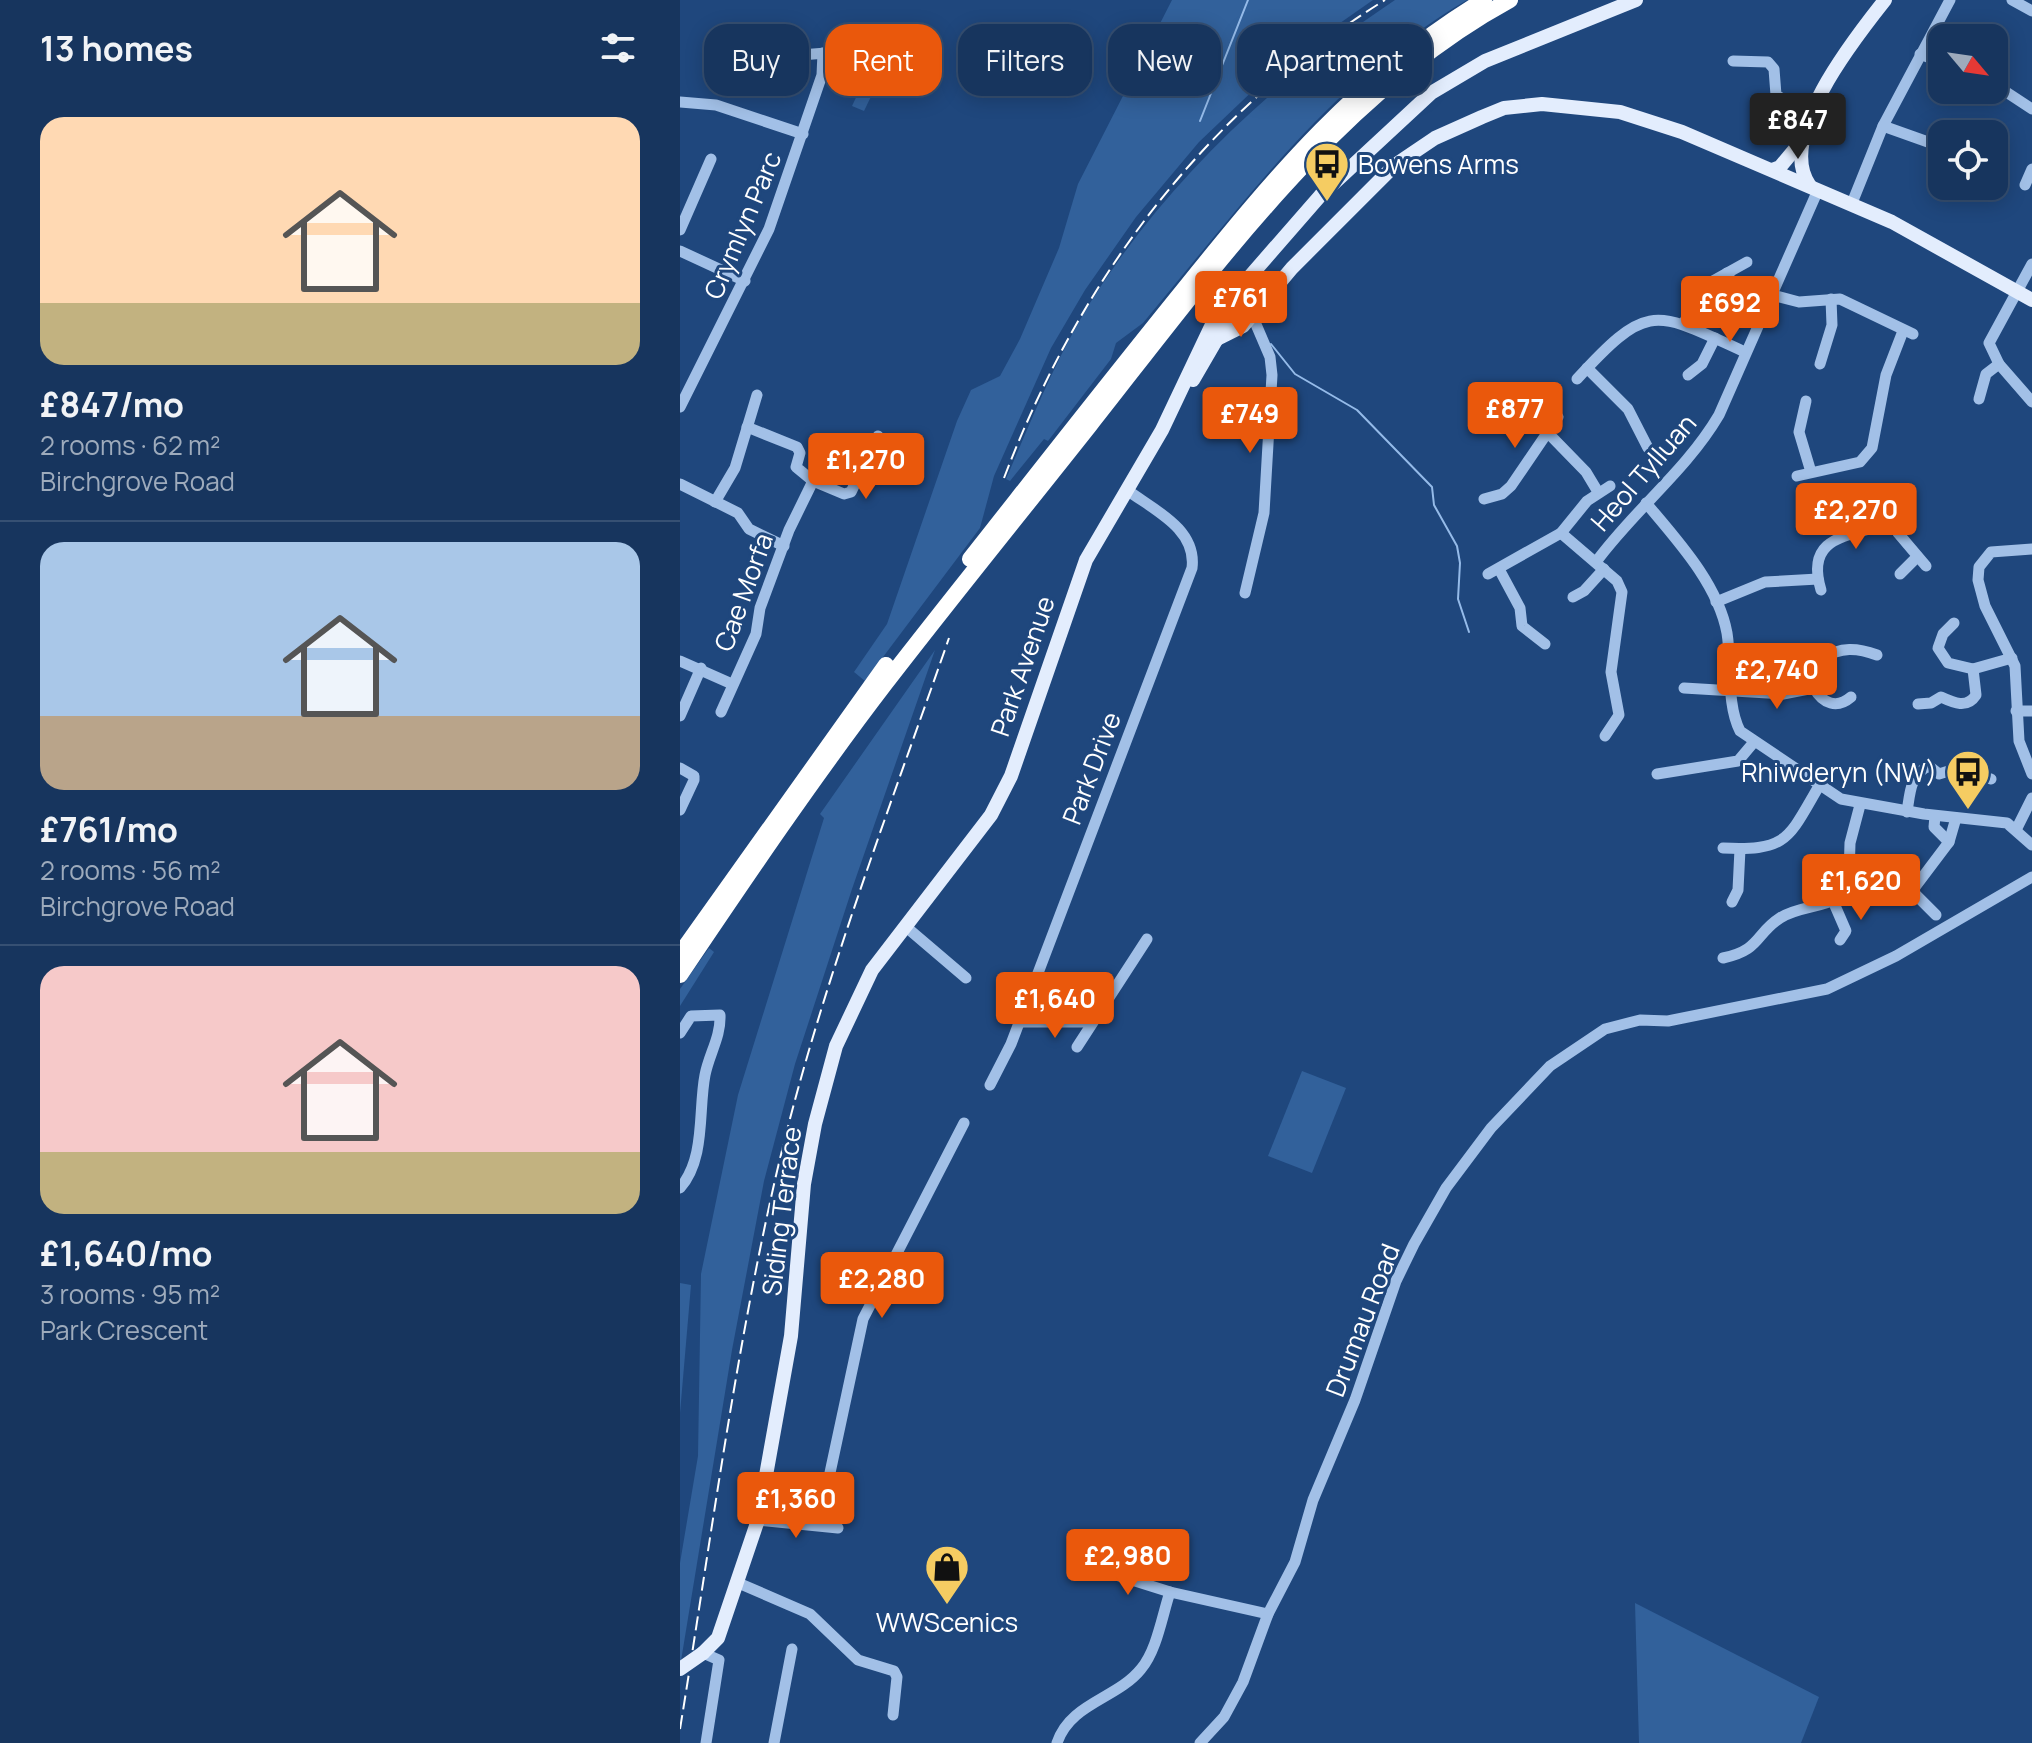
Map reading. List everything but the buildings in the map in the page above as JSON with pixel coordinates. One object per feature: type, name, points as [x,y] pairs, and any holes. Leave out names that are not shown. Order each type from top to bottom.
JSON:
[{"type":"highway","points":[[680,954],[870,685],[1251,207],[1315,134],[1382,71],[1484,0]]},
{"type":"highway","points":[[680,975],[884,685],[1170,324],[1263,213],[1325,144],[1390,82],[1427,52],[1510,0]]},
{"type":"main road","points":[[1214,334],[1229,319],[1257,269],[1294,225],[1388,130],[1450,80],[1485,61],[1636,0]]},
{"type":"main road","points":[[1772,170],[1780,167],[1800,143],[1829,80],[1884,1]]},
{"type":"main road","points":[[1214,334],[1237,330],[1377,181],[1415,151],[1482,117],[1522,105],[1566,105],[1620,112],[1682,132],[1852,203],[1952,253],[2032,300]]},
{"type":"main road","points":[[1800,143],[1798,162],[1814,188]]},
{"type":"main road","points":[[1294,225],[1315,244]]},
{"type":"main road","name":"Park Avenue","points":[[905,926],[964,855],[1004,789],[1077,580],[1214,334],[1224,304],[1257,269]]},
{"type":"main road","points":[[1229,319],[1244,320],[1252,315]]},
{"type":"main road","name":"Siding Terrace","points":[[703,1653],[718,1638],[758,1520],[791,1336],[804,1184],[825,1082],[859,992],[905,926]]},
{"type":"main road","points":[[680,1669],[703,1653]]},
{"type":"street","points":[[1852,203],[1883,126],[1950,0]]},
{"type":"street","points":[[2012,0],[2032,11]]},
{"type":"street","points":[[809,54],[823,53]]},
{"type":"street","name":"Crymlyn Parc","points":[[680,407],[745,281],[782,198],[822,75],[823,53]]},
{"type":"street","points":[[1920,54],[1928,57]]},
{"type":"street","points":[[1733,61],[1768,62],[1774,69],[1776,95],[1811,117]]},
{"type":"street","points":[[2008,93],[2032,109]]},
{"type":"street","points":[[680,102],[716,105],[803,134]]},
{"type":"street","points":[[1883,126],[1928,142]]},
{"type":"street","points":[[680,230],[711,159]]},
{"type":"street","name":"Heol Tylluan","points":[[1573,597],[1584,591],[1646,503],[1700,447],[1719,415],[1772,295],[1814,188]]},
{"type":"street","points":[[680,251],[745,281]]},
{"type":"street","points":[[1684,323],[1702,287],[1747,262]]},
{"type":"street","points":[[2032,264],[2015,290],[1989,343],[1999,364],[2032,402]]},
{"type":"street","points":[[1727,273],[1734,287]]},
{"type":"street","points":[[1772,295],[1799,302],[1831,299],[1851,303],[1908,333],[1886,375],[1872,448],[1867,457],[1860,462],[1797,476]]},
{"type":"street","points":[[1820,364],[1832,325],[1831,299]]},
{"type":"street","points":[[1245,593],[1264,513],[1272,375],[1270,357],[1252,315]]},
{"type":"street","points":[[1577,379],[1631,327],[1655,318],[1684,323],[1745,352]]},
{"type":"street","points":[[1688,375],[1702,364],[1715,338]]},
{"type":"street","points":[[1979,399],[1986,374],[1999,364]]},
{"type":"street","points":[[1587,368],[1628,409],[1648,448]]},
{"type":"street","points":[[715,502],[735,468],[757,395]]},
{"type":"street","points":[[1811,472],[1799,432],[1804,406],[1814,416]]},
{"type":"street","points":[[1484,499],[1502,494],[1511,486],[1558,417]]},
{"type":"street","points":[[747,427],[800,450],[796,467],[801,475],[844,494],[851,492],[878,436]]},
{"type":"street","points":[[1549,434],[1586,472],[1598,492]]},
{"type":"street","points":[[870,453],[913,471]]},
{"type":"street","name":"Cae Morfa","points":[[721,712],[756,634],[760,608],[813,481]]},
{"type":"street","points":[[680,484],[738,513],[758,535],[784,546]]},
{"type":"street","points":[[1545,644],[1522,626],[1520,608],[1493,572],[1561,533],[1598,492],[1610,486]]},
{"type":"street","name":"Park Drive","points":[[990,1085],[1019,1022],[1192,568],[1192,552],[1184,532],[1127,490]]},
{"type":"street","points":[[1646,503],[1693,562],[1716,602],[1727,631],[1736,722],[1754,742],[1819,786],[1860,805],[2007,823],[2017,828],[2032,845]]},
{"type":"street","points":[[1889,507],[1894,521],[1926,566]]},
{"type":"street","points":[[1716,602],[1765,582],[1820,584],[1821,555],[1834,539],[1894,521]]},
{"type":"street","points":[[1561,533],[1600,565],[1622,592],[1611,672],[1619,715],[1605,736]]},
{"type":"street","points":[[2032,549],[1998,550],[1986,556],[1979,567],[1985,606],[2012,658],[2017,680],[2019,741],[2032,774]]},
{"type":"street","points":[[1900,574],[1917,557]]},
{"type":"street","points":[[1954,623],[1943,634],[1938,648],[1940,656],[1948,663],[1973,669],[2012,658]]},
{"type":"street","points":[[1814,688],[1823,659],[1829,655],[1851,649],[1877,655]]},
{"type":"street","points":[[680,661],[732,684]]},
{"type":"street","name":"Cae Morfa","points":[[680,716],[701,668]]},
{"type":"street","points":[[1918,704],[1931,703],[1941,697],[1959,705],[1972,702],[1977,681],[1973,669]]},
{"type":"street","points":[[1684,688],[1797,694],[1814,688]]},
{"type":"street","points":[[1814,688],[1833,704],[1843,704],[1851,697]]},
{"type":"street","points":[[2016,711],[2032,711]]},
{"type":"street","points":[[1657,774],[1738,761],[1754,742]]},
{"type":"street","points":[[1907,812],[1913,780],[1919,770],[1929,766],[1939,774],[1955,769],[1991,779]]},
{"type":"street","points":[[680,768],[694,776],[680,810]]},
{"type":"street","points":[[1723,848],[1758,850],[1777,845],[1793,830],[1819,786]]},
{"type":"street","points":[[2017,828],[2032,798]]},
{"type":"street","points":[[1723,958],[1742,954],[1756,944],[1777,919],[1833,901],[1844,890],[1849,876],[1850,843],[1860,805]]},
{"type":"street","points":[[1935,816],[1934,827],[1949,842]]},
{"type":"street","points":[[1936,915],[1909,896],[1949,842],[1956,818]]},
{"type":"street","points":[[1732,902],[1738,890],[1740,849]]},
{"type":"street","name":"Drumau Road","points":[[1200,1743],[1224,1717],[1237,1694],[1268,1614],[1295,1562],[1313,1500],[1355,1400],[1396,1281],[1414,1244],[1446,1188],[1491,1128],[1550,1066],[1605,1029],[1640,1020],[1668,1021],[1827,989],[1896,956],[2032,877]]},
{"type":"street","points":[[1833,901],[1846,931],[1840,940]]},
{"type":"street","points":[[905,926],[966,978]]},
{"type":"street","points":[[1077,1047],[1147,939]]},
{"type":"street","points":[[680,1033],[691,1016],[720,1015],[720,1030],[706,1070],[699,1139],[680,1188]]},
{"type":"street","points":[[1019,1022],[1091,1022]]},
{"type":"street","points":[[819,1524],[863,1319],[964,1123]]},
{"type":"street","points":[[758,1520],[838,1528]]},
{"type":"street","points":[[1097,1569],[1170,1592],[1268,1614]]},
{"type":"street","points":[[736,1582],[810,1614],[858,1660],[894,1671],[897,1677],[893,1715]]},
{"type":"street","points":[[1057,1743],[1072,1717],[1141,1670],[1170,1592]]},
{"type":"street","points":[[774,1743],[792,1649]]},
{"type":"street","points":[[703,1653],[719,1660],[709,1743]]},
{"type":"shaded area","points":[[1172,0],[1373,0],[1339,24],[1237,24],[1237,96],[1247,96],[1199,142],[1136,217],[1085,290],[1051,348],[994,476],[980,528],[865,681],[854,672],[887,624],[957,421],[971,390],[1000,376],[1020,339],[1059,248],[1078,184],[1123,96],[1221,96],[1221,24],[1160,24]]},
{"type":"shaded area","points":[[1395,0],[1467,0],[1430,24],[1360,24]]},
{"type":"shaded area","points":[[857,96],[871,96],[864,111],[852,106]]},
{"type":"shaded area","points":[[1270,96],[1342,96],[1253,190],[1143,323],[1116,343],[1111,359],[1048,441],[1044,439],[1010,481],[1006,479],[1066,345],[1121,257],[1189,174]]},
{"type":"shaded area","points":[[935,650],[795,1064],[764,1181],[732,1350],[680,1667],[680,1563],[698,1456],[701,1274],[738,1095],[824,818],[820,814]]},
{"type":"shaded area","points":[[709,948],[714,952],[680,1006],[680,989]]},
{"type":"shaded area","points":[[1302,1071],[1346,1088],[1312,1173],[1268,1156]]},
{"type":"shaded area","points":[[680,1283],[691,1285],[680,1413]]},
{"type":"shaded area","points":[[1635,1603],[1819,1697],[1801,1743],[1639,1743]]},
{"type":"waterway","points":[[1200,121],[1248,0]]},
{"type":"waterway","points":[[1271,344],[1295,374],[1357,410],[1432,487],[1434,505],[1457,546],[1460,563],[1458,599],[1469,632]]},
{"type":"railway","points":[[1004,478],[1034,405],[1070,336],[1110,270],[1155,207],[1205,149],[1260,94],[1320,45],[1385,0]]},
{"type":"railway","points":[[680,1729],[735,1385],[760,1248],[792,1111],[832,975],[949,638]]},
{"type":"place","name":"Bowens Arms","points":[[1327,203]]},
{"type":"place","name":"Rhiwderyn (NW)","points":[[1968,811]]},
{"type":"place","name":"WWScenics","points":[[947,1606]]}]
